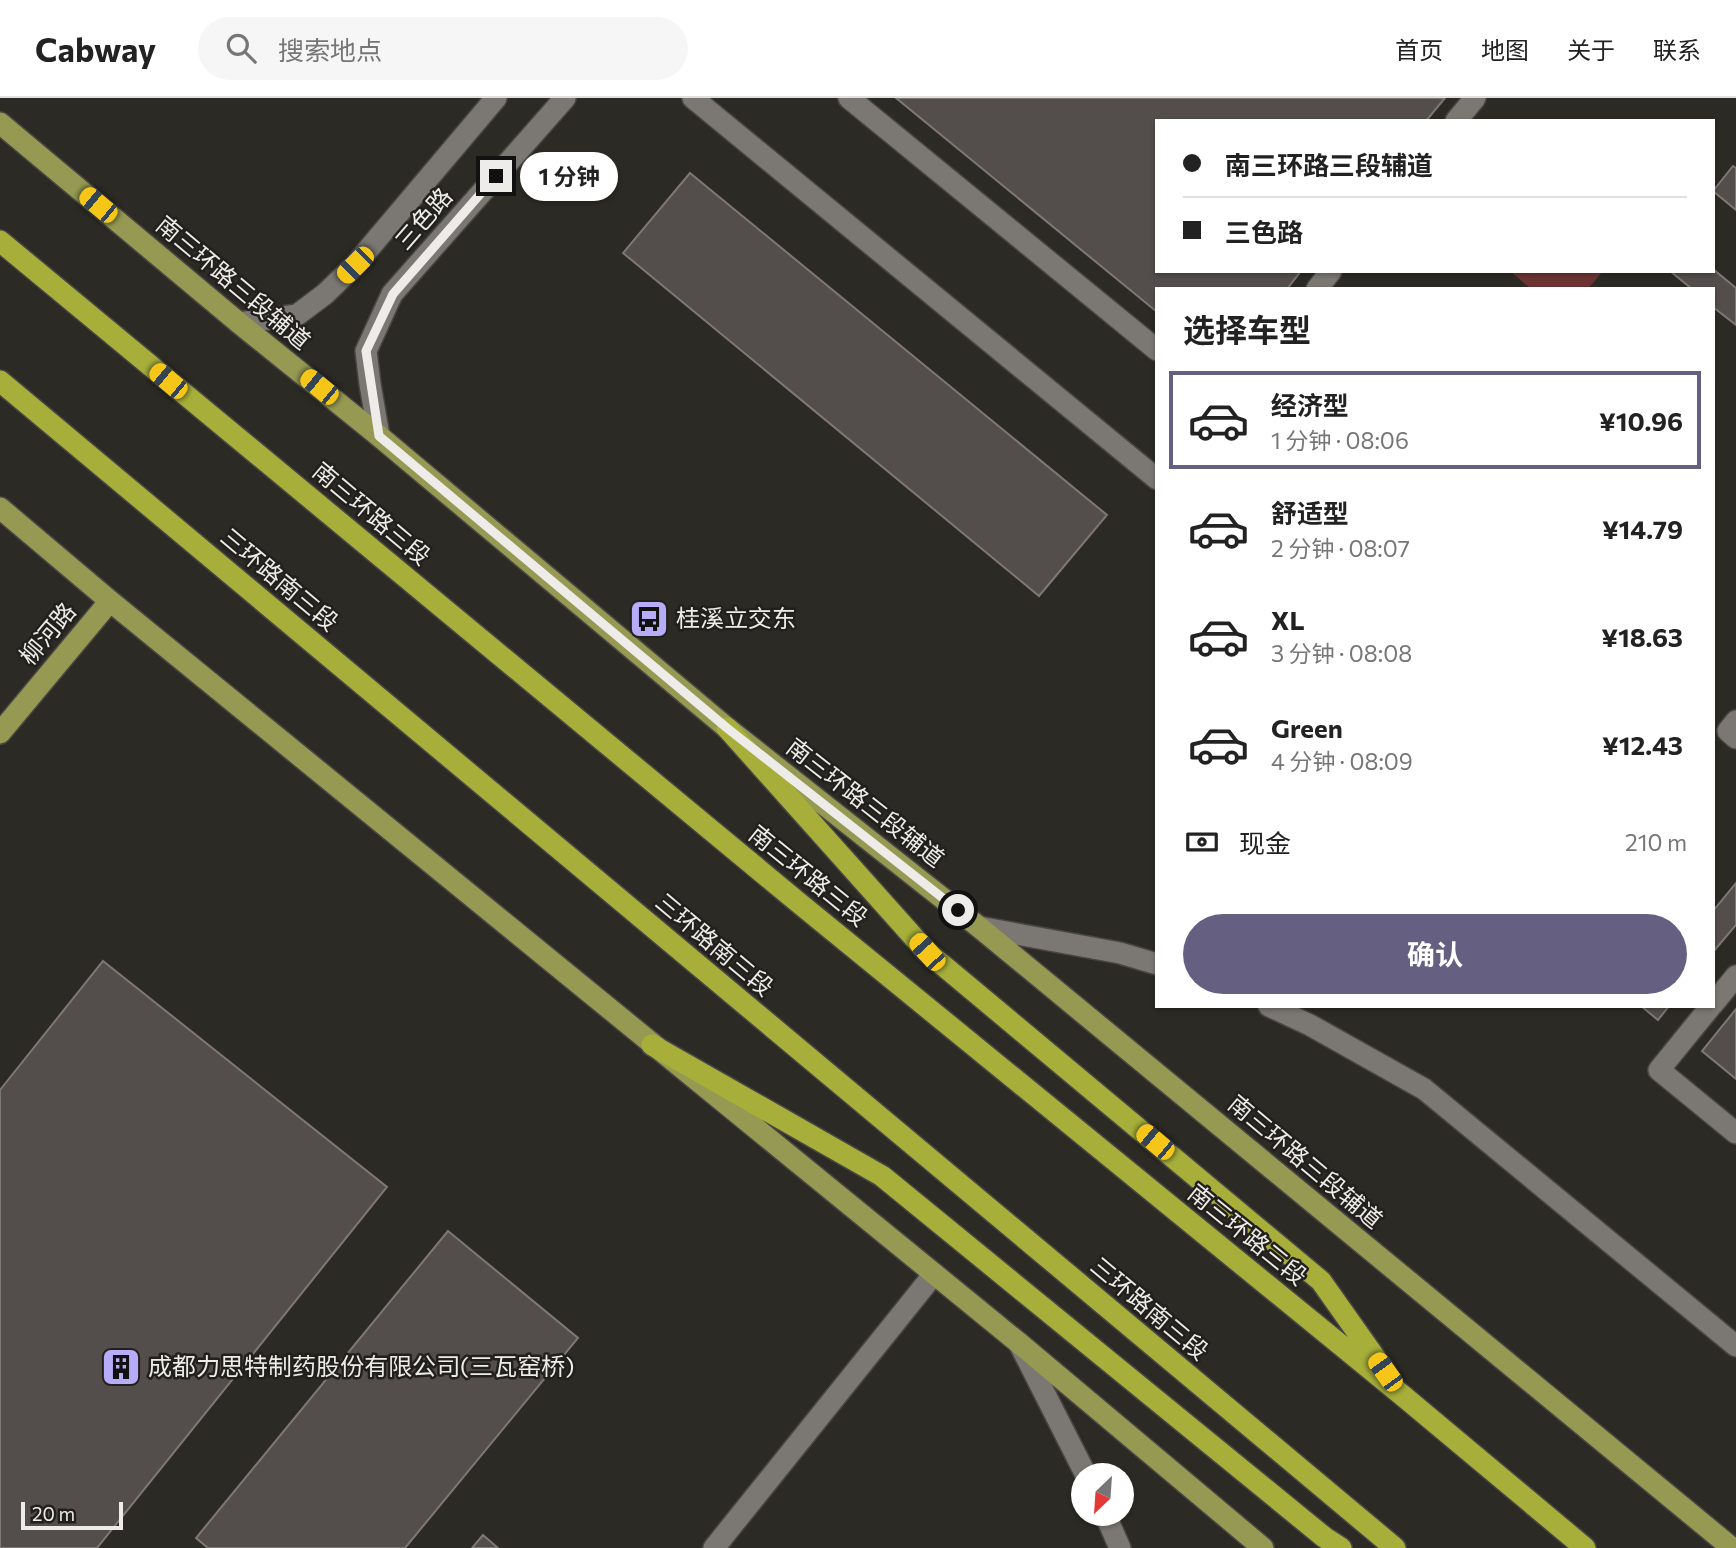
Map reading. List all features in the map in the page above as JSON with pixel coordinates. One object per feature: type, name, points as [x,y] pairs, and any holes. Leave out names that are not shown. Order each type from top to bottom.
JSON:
[{"type":"highway","name":"南三环路三段","points":[[0,241],[799,903],[1402,1395],[1585,1548]]},
{"type":"highway","name":"三环路南三段","points":[[0,381],[1395,1548]]},
{"type":"highway","points":[[727,728],[927,952],[1321,1281],[1402,1395]]},
{"type":"highway","points":[[652,1045],[882,1176],[1341,1548]]},
{"type":"main road","name":"南三环路三段辅道","points":[[0,123],[727,728],[979,927],[1732,1548]]},
{"type":"main road","points":[[0,508],[110,601],[1019,1343],[1263,1548]]},
{"type":"main road","name":"柳河路","points":[[0,733],[110,601]]},
{"type":"street","name":"三色路","points":[[239,323],[297,315],[325,294],[355,265],[496,98]]},
{"type":"street","name":"三色路","points":[[379,436],[366,351],[393,294],[565,98]]},
{"type":"street","points":[[694,98],[1155,477]]},
{"type":"street","points":[[849,98],[1155,348]]},
{"type":"street","points":[[1458,119],[1475,98]]},
{"type":"street","points":[[1319,287],[1330,273]]},
{"type":"street","points":[[1736,721],[1728,731],[1736,738]]},
{"type":"street","points":[[979,927],[1120,953],[1155,963]]},
{"type":"street","points":[[1715,1001],[1736,976]]},
{"type":"street","points":[[1273,1008],[1310,1025],[1424,1089],[1736,1346]]},
{"type":"street","points":[[1710,1008],[1659,1070],[1736,1133]]},
{"type":"street","points":[[714,1548],[934,1274]]},
{"type":"street","points":[[1019,1343],[1080,1463]]},
{"type":"street","points":[[1110,1526],[1120,1548]]},
{"type":"shaded area","points":[[1512,273],[1601,273],[1590,287],[1529,287]]},
{"type":"building","points":[[896,98],[1445,98],[1428,119],[1155,119],[1155,273],[1299,273],[1289,287],[1155,287],[1155,310]]},
{"type":"building","points":[[1733,166],[1736,168],[1736,210],[1715,193],[1715,188]]},
{"type":"building","points":[[690,173],[1107,515],[1039,596],[623,253]]},
{"type":"building","points":[[1715,271],[1736,288],[1736,325],[1715,309],[1715,287],[1690,287],[1672,273],[1715,273]]},
{"type":"building","points":[[1736,883],[1736,925],[1715,950],[1715,909]]},
{"type":"building","name":"成都力思特制药股份有限公司(三瓦窑桥)","points":[[103,961],[387,1187],[97,1548],[0,1548],[0,1090]]},
{"type":"building","points":[[1643,1008],[1667,1008],[1658,1020]]},
{"type":"building","points":[[1736,1009],[1736,1079],[1702,1051]]},
{"type":"building","points":[[448,1231],[578,1338],[405,1548],[208,1548],[196,1538]]},
{"type":"building","points":[[483,1535],[498,1548],[472,1548]]},
{"type":"place","name":"桂溪立交东","points":[[649,619]]},
{"type":"place","name":"成都力思特制药股份有限公司(三瓦窑桥)","points":[[121,1367]]},
{"type":"route","points":[[496,176],[393,294],[366,351],[379,436],[727,728],[958,910]]}]
